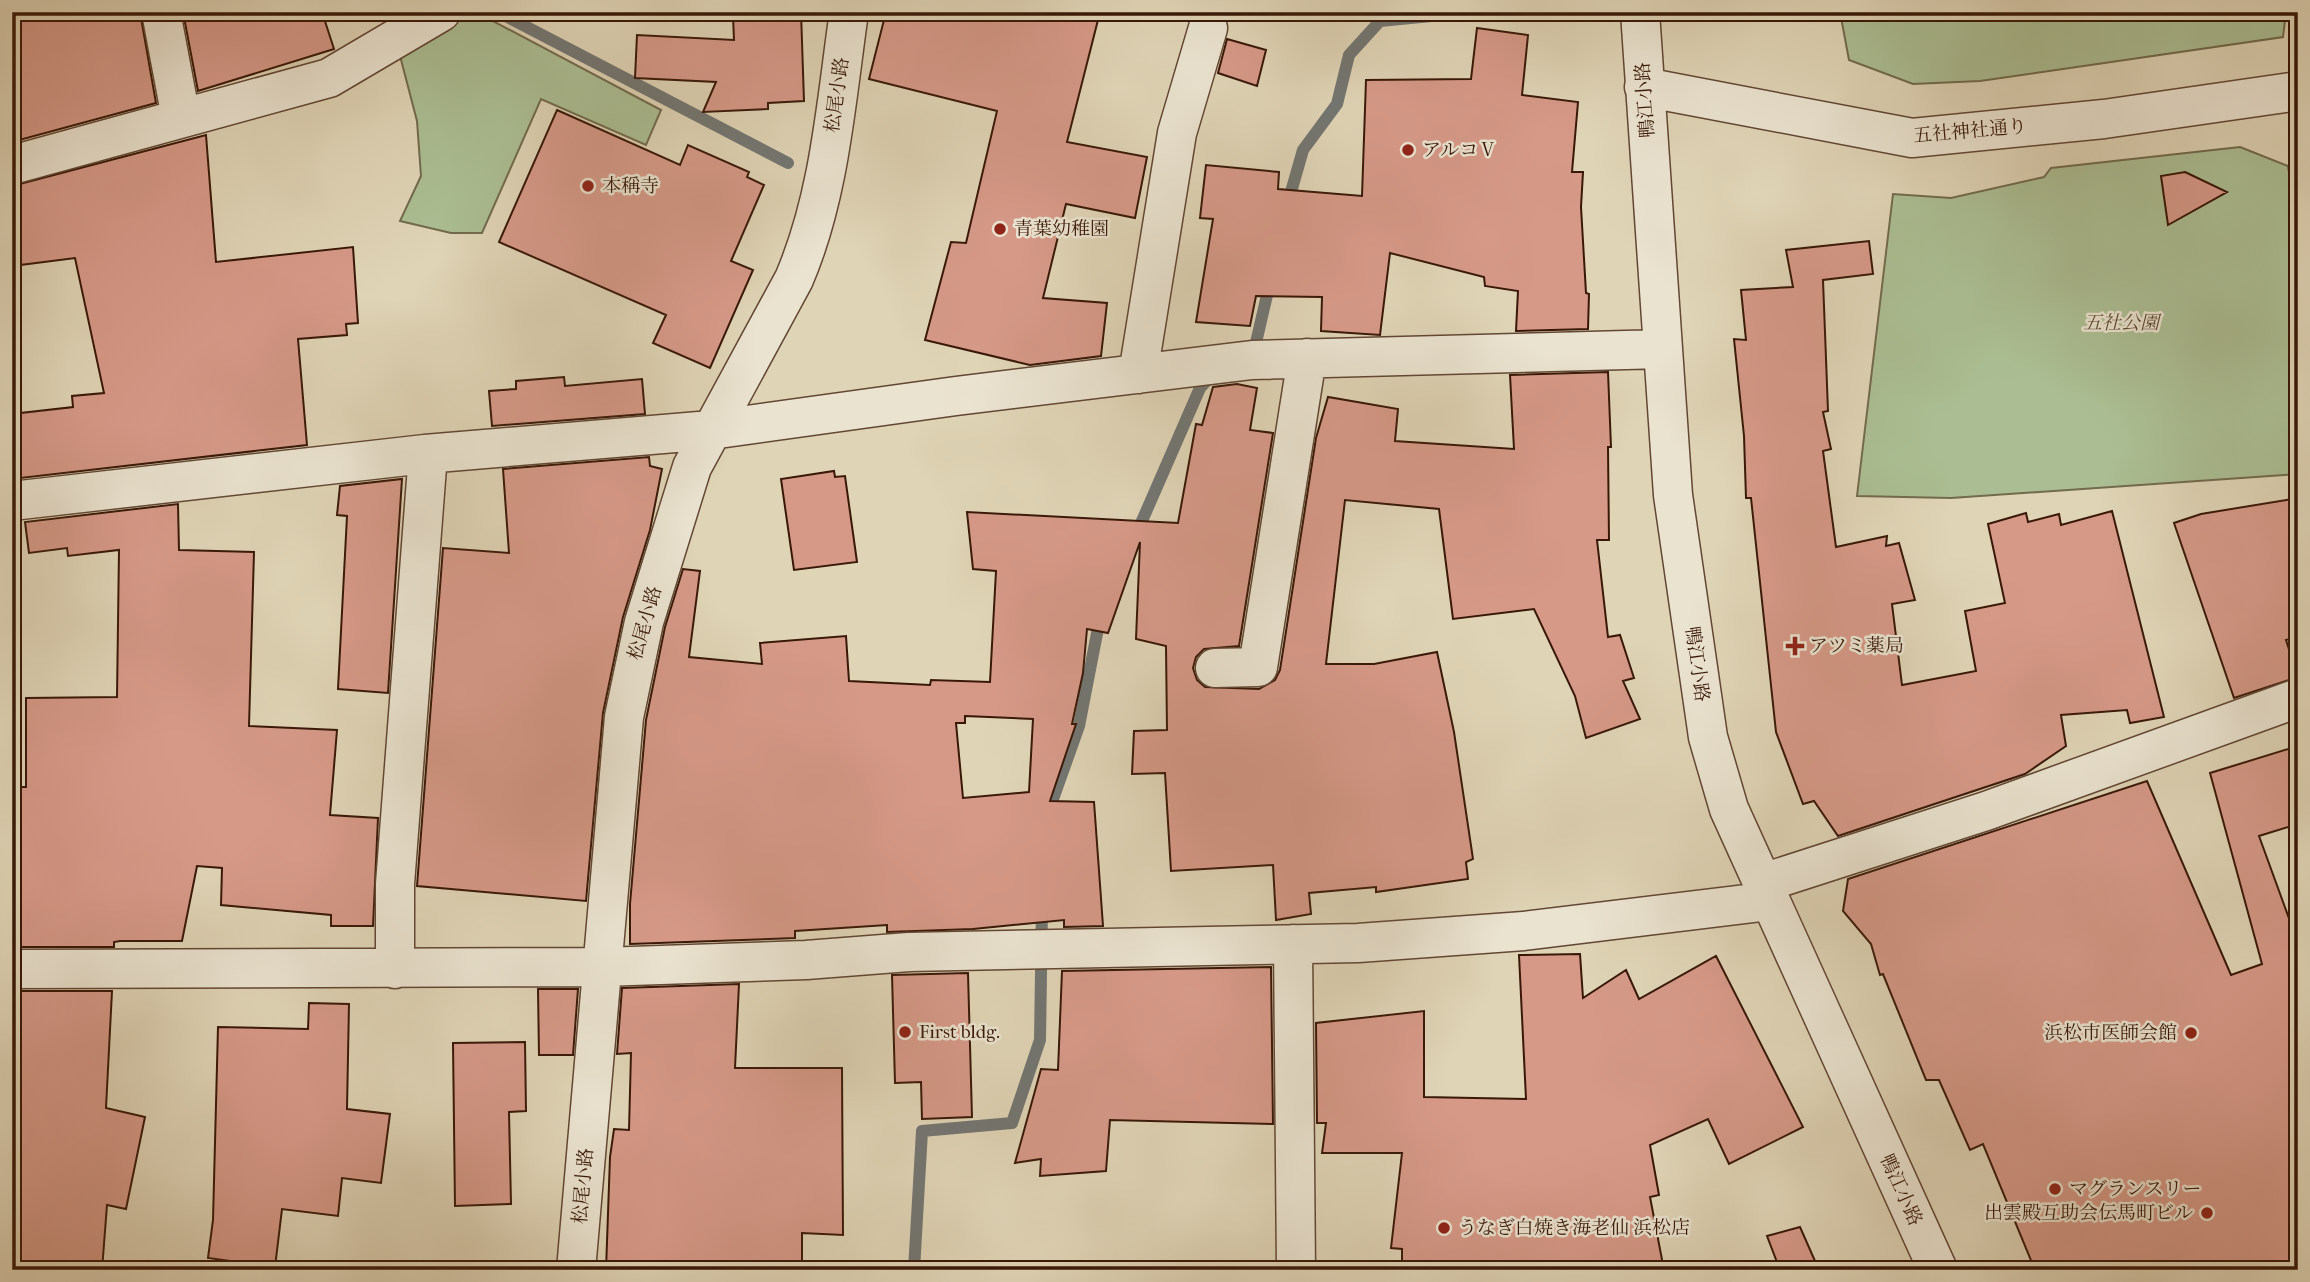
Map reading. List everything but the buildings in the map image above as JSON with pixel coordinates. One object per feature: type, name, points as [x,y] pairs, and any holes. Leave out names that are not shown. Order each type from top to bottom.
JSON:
[{"type":"street","points":[[161,12],[181,118]]},
{"type":"street","points":[[12,164],[329,78],[441,12]]},
{"type":"street","name":"松尾小路","points":[[576,1270],[623,729],[632,668],[692,467],[808,247],[825,179],[849,12]]},
{"type":"street","name":"鴨江小路","points":[[1640,12],[1673,495],[1708,737],[1729,808],[1938,1270]]},
{"type":"street","points":[[1138,374],[1177,133],[1208,28]]},
{"type":"street","name":"五社神社通り","points":[[1644,87],[1912,138],[2104,119],[2297,91]]},
{"type":"street","points":[[2297,91],[2298,97]]},
{"type":"street","points":[[12,501],[425,454],[711,430],[1252,360],[1663,349]]},
{"type":"street","points":[[1215,668],[1258,667],[1307,358]]},
{"type":"street","points":[[395,969],[395,884],[427,467],[425,454]]},
{"type":"street","points":[[12,969],[395,969],[474,965],[602,967],[806,960],[909,952],[1293,944],[1524,932],[1770,901],[1763,883],[1986,811],[2298,698]]},
{"type":"street","points":[[1293,944],[1296,1270]]},
{"type":"green space","points":[[468,12],[476,12],[661,110],[646,145],[541,99],[482,233],[451,233],[400,221],[421,176],[417,121],[399,52]]},
{"type":"green space","points":[[1840,12],[2286,12],[2283,37],[1980,81],[1913,84],[1849,60]]},
{"type":"green space","name":"五社公園","points":[[2240,147],[2288,166],[2298,228],[2298,474],[1951,498],[1857,496],[1893,194],[1951,198],[2044,177],[2051,168]]},
{"type":"waterway","points":[[498,12],[788,163]]},
{"type":"waterway","points":[[1287,206],[1303,150],[1337,104],[1349,55],[1380,21],[1472,12]]},
{"type":"waterway","points":[[1246,349],[1255,347],[1270,282]]},
{"type":"waterway","points":[[1135,537],[1200,388],[1213,374]]},
{"type":"waterway","points":[[1047,816],[1079,726],[1100,618]]},
{"type":"waterway","points":[[914,1270],[922,1131],[1012,1123],[1040,1040],[1042,907]]},
{"type":"place","name":"アルコⅤ","points":[[1408,150]]},
{"type":"place","name":"本稱寺","points":[[588,186]]},
{"type":"place","name":"青葉幼稚園","points":[[1000,229]]},
{"type":"place","name":"アツミ薬局","points":[[1795,646]]},
{"type":"place","name":"First bldg.","points":[[905,1032]]},
{"type":"place","name":"浜松市医師会館","points":[[2191,1033]]},
{"type":"place","name":"マグランスリー","points":[[2055,1189]]},
{"type":"place","name":"出雲殿互助会伝馬町ビル","points":[[2207,1213]]},
{"type":"place","name":"うなぎ白焼き海老仙 浜松店","points":[[1444,1228]]}]
